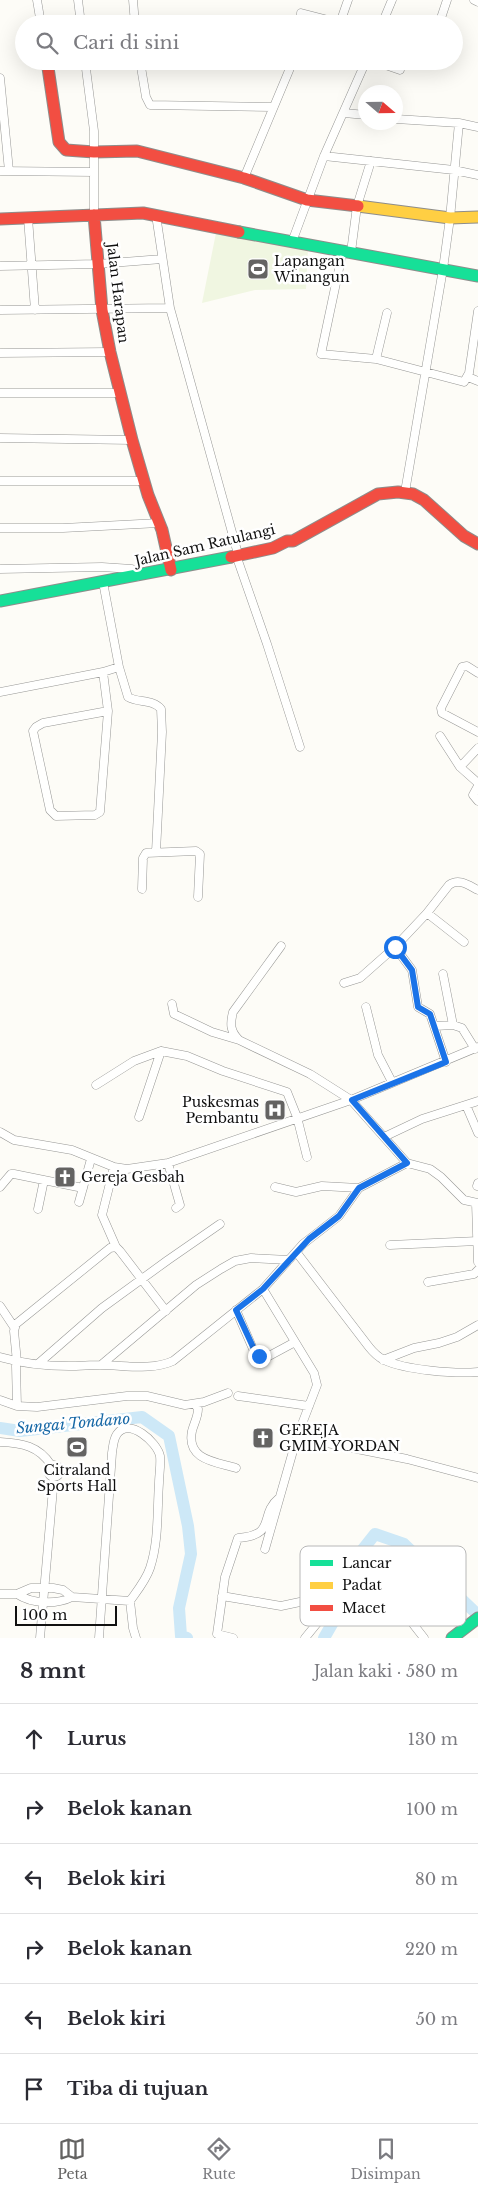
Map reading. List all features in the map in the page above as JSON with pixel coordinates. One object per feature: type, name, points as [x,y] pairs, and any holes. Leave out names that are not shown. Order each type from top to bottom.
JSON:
[{"type":"main road","points":[[48,70],[60,142],[62,148],[73,152],[137,151],[244,178],[307,200],[450,218],[478,217]]},
{"type":"main road","points":[[0,219],[130,212],[156,215],[478,276]]},
{"type":"main road","name":"Jalan Harapan","points":[[94,215],[102,310],[110,352],[132,440],[159,522],[171,570]]},
{"type":"main road","name":"Jalan Sam Ratulangi","points":[[0,602],[171,570],[237,554],[273,548],[287,541],[293,541],[378,494],[405,492],[427,501],[464,536],[478,544]]},
{"type":"main road","points":[[452,1638],[478,1618]]},
{"type":"street","points":[[38,0],[40,15]]},
{"type":"street","points":[[78,0],[79,15]]},
{"type":"street","points":[[133,0],[134,15]]},
{"type":"street","points":[[343,15],[348,0]]},
{"type":"street","points":[[386,15],[392,0]]},
{"type":"street","points":[[442,15],[447,0]]},
{"type":"street","name":"Jalan Harapan","points":[[86,70],[94,131],[94,215]]},
{"type":"street","points":[[142,70],[146,97],[150,105],[272,107]]},
{"type":"street","points":[[244,178],[289,70]]},
{"type":"street","points":[[292,242],[324,156],[362,70]]},
{"type":"street","points":[[0,78],[9,171]]},
{"type":"street","points":[[344,113],[358,114]]},
{"type":"street","points":[[403,119],[459,123],[478,127]]},
{"type":"street","points":[[405,492],[443,270],[459,123]]},
{"type":"street","points":[[324,156],[454,170],[478,175]]},
{"type":"street","points":[[371,161],[357,206],[321,354],[376,359],[461,382],[466,381],[478,311]]},
{"type":"street","points":[[0,171],[94,172]]},
{"type":"street","points":[[156,215],[170,308],[237,554],[268,644],[300,747]]},
{"type":"street","points":[[28,218],[35,310]]},
{"type":"street","points":[[0,266],[98,264],[162,260]]},
{"type":"street","points":[[0,310],[170,308]]},
{"type":"street","points":[[376,359],[387,313]]},
{"type":"street","points":[[0,353],[110,352]]},
{"type":"street","points":[[468,377],[478,381]]},
{"type":"street","points":[[0,393],[120,393]]},
{"type":"street","points":[[0,438],[132,440]]},
{"type":"street","points":[[0,481],[144,481]]},
{"type":"street","points":[[0,528],[63,528],[159,522]]},
{"type":"street","points":[[0,569],[116,567],[132,570],[138,576]]},
{"type":"street","points":[[103,582],[119,666],[128,697],[133,700],[156,704],[161,709],[162,732],[156,852]]},
{"type":"street","points":[[0,692],[103,672],[119,666]]},
{"type":"street","points":[[478,673],[466,666],[462,667],[441,708],[442,713],[448,717],[478,732]]},
{"type":"street","points":[[103,672],[108,711],[100,812],[95,815],[56,816],[50,810],[33,731],[36,726],[43,724],[108,711]]},
{"type":"street","points":[[440,736],[460,767],[478,785],[473,794],[478,801]]},
{"type":"street","points":[[460,767],[478,748]]},
{"type":"street","points":[[142,889],[143,858],[148,852],[199,852],[198,897]]},
{"type":"street","points":[[344,983],[364,974],[395,947],[453,882],[461,882],[478,890]]},
{"type":"street","points":[[427,913],[464,942]]},
{"type":"street","points":[[238,1040],[231,1029],[234,1012],[281,946]]},
{"type":"street","points":[[395,947],[412,970],[418,1007],[430,1014],[446,1062]]},
{"type":"street","points":[[443,974],[453,1025]]},
{"type":"street","points":[[172,1004],[174,1014],[212,1032],[238,1040],[310,1074],[352,1100],[407,1163],[430,1170],[441,1177],[464,1200],[477,1203],[478,1262]]},
{"type":"street","points":[[366,1007],[378,1055],[392,1082]]},
{"type":"street","points":[[0,1132],[14,1140],[72,1150],[114,1167],[126,1169],[168,1163],[352,1100],[477,1048],[462,1028],[453,1025],[435,1026]]},
{"type":"street","points":[[139,1117],[161,1051]]},
{"type":"street","points":[[96,1085],[134,1060],[161,1051],[187,1056],[223,1071],[287,1092],[297,1118],[306,1157]]},
{"type":"street","points":[[384,1137],[422,1119],[478,1100]]},
{"type":"street","points":[[466,1105],[478,1133]]},
{"type":"street","points":[[79,1202],[91,1159]]},
{"type":"street","points":[[168,1163],[180,1205],[176,1208]]},
{"type":"street","points":[[0,1357],[17,1362],[69,1366],[164,1366],[174,1361],[263,1289],[309,1239],[339,1216],[359,1188],[407,1163]]},
{"type":"street","points":[[114,1167],[102,1215],[116,1247],[166,1311]]},
{"type":"street","points":[[0,1187],[12,1174],[83,1188]]},
{"type":"street","points":[[38,1209],[44,1180]]},
{"type":"street","points":[[276,1187],[296,1192],[322,1186],[359,1188]]},
{"type":"street","points":[[39,1363],[102,1308],[220,1224]]},
{"type":"street","points":[[390,1245],[477,1241]]},
{"type":"street","points":[[14,1327],[69,1280],[110,1248],[116,1247]]},
{"type":"street","points":[[297,1253],[369,1347],[383,1360],[399,1365],[435,1370],[461,1373],[478,1372]]},
{"type":"street","points":[[101,1365],[196,1284],[235,1261],[251,1258],[289,1260]]},
{"type":"street","points":[[428,1282],[474,1274],[478,1270]]},
{"type":"street","points":[[263,1289],[316,1378],[317,1385],[297,1437],[265,1549]]},
{"type":"street","points":[[0,1306],[14,1327],[17,1362],[17,1406]]},
{"type":"street","points":[[236,1310],[259,1356],[269,1356],[295,1342]]},
{"type":"street","points":[[383,1360],[414,1348],[439,1344],[457,1337],[478,1325]]},
{"type":"street","points":[[0,1400],[17,1406],[37,1408],[127,1396],[156,1396],[177,1405],[195,1404],[228,1393]]},
{"type":"street","points":[[238,1396],[310,1406]]},
{"type":"street","points":[[195,1404],[198,1409],[191,1439],[193,1451],[199,1456],[236,1468]]},
{"type":"street","points":[[99,1638],[112,1453],[114,1439],[118,1432],[125,1429],[145,1434],[154,1444],[160,1456],[157,1525],[151,1565],[147,1575],[130,1601],[136,1638]]},
{"type":"street","points":[[297,1437],[407,1459],[478,1478]]},
{"type":"street","points":[[0,1442],[30,1446],[45,1456],[51,1465],[48,1472],[54,1477],[40,1638]]},
{"type":"street","points":[[233,1638],[217,1634],[225,1577],[238,1538],[255,1536],[260,1533],[273,1503],[279,1498]]},
{"type":"street","points":[[17,1594],[26,1588],[45,1588],[64,1590],[72,1597]]},
{"type":"street","points":[[0,1594],[17,1594],[29,1600],[44,1601],[63,1601],[72,1597],[130,1601]]},
{"type":"street","points":[[222,1596],[281,1606],[300,1602]]},
{"type":"street","points":[[305,1638],[315,1626]]},
{"type":"street","points":[[415,1626],[424,1638]]},
{"type":"green space","name":"Lapangan Winangun","points":[[216,233],[308,248],[306,289],[255,290],[202,303]]},
{"type":"green space","name":"Citraland Sports Hall","points":[[67,1439],[88,1440],[87,1455],[66,1454]]},
{"type":"waterway","name":"Sungai Tondano","points":[[0,1428],[20,1431],[142,1417],[169,1436],[188,1526],[191,1554],[179,1608],[181,1636],[187,1638]]},
{"type":"waterway","name":"Sungai Tondano","points":[[366,1546],[375,1534],[406,1546]]},
{"type":"waterway","name":"Sungai Tondano","points":[[466,1603],[478,1615]]},
{"type":"waterway","name":"Sungai Tondano","points":[[324,1638],[331,1626]]},
{"type":"traffic: fast","points":[[239,232],[478,276]]},
{"type":"traffic: fast","points":[[0,601],[231,557]]},
{"type":"traffic: fast","points":[[452,1638],[478,1618]]},
{"type":"traffic: slow","points":[[358,206],[450,218],[478,217]]},
{"type":"traffic: jam","points":[[48,70],[59,142],[66,150],[94,152],[137,151],[244,178],[307,200],[358,206]]},
{"type":"traffic: jam","points":[[0,219],[143,213],[239,232]]},
{"type":"traffic: jam","points":[[94,215],[102,310],[110,352],[132,440],[148,495],[162,530],[171,570]]},
{"type":"traffic: jam","points":[[231,557],[273,548],[287,541],[293,541],[378,494],[398,492],[413,494],[424,500],[464,536],[478,544]]},
{"type":"place","name":"Lapangan Winangun","points":[[258,269]]},
{"type":"place","name":"Puskesmas Pembantu","points":[[275,1110]]},
{"type":"place","name":"Gereja Gesbah","points":[[65,1177]]},
{"type":"place","name":"GEREJA GMIM YORDAN","points":[[263,1438]]},
{"type":"place","name":"Citraland Sports Hall","points":[[77,1447]]},
{"type":"route","points":[[259,1356],[256,1354],[236,1310],[263,1289],[303,1244],[339,1216],[359,1188],[407,1163],[352,1100],[392,1082],[446,1062],[430,1014],[418,1007],[412,970],[395,947]]}]
